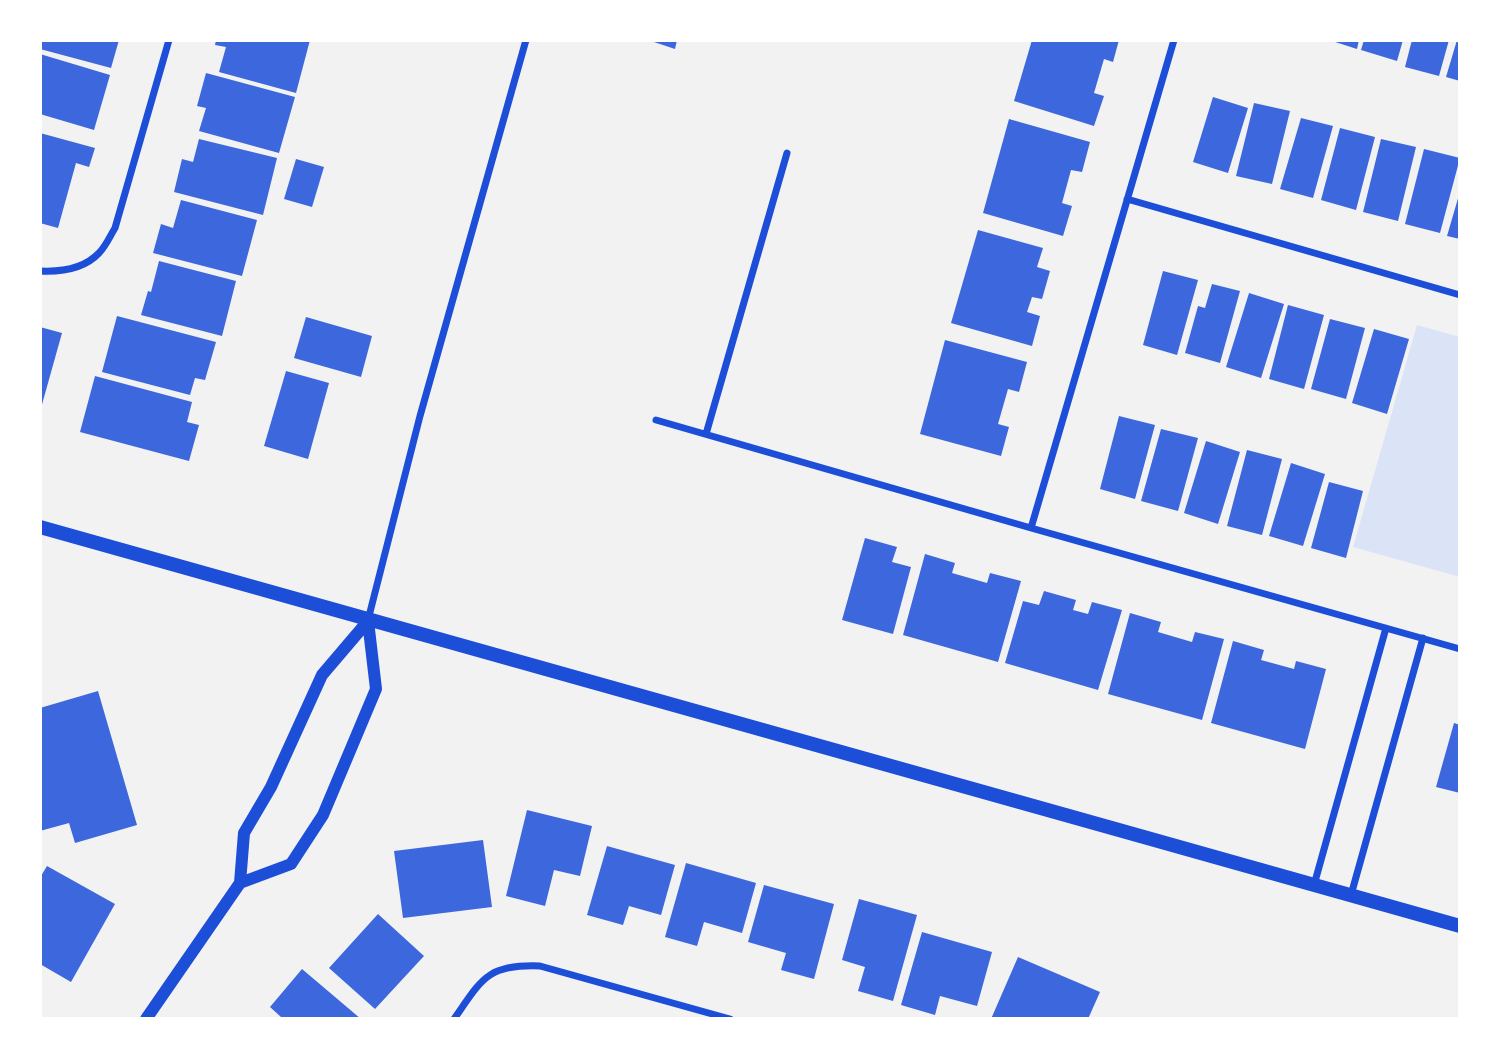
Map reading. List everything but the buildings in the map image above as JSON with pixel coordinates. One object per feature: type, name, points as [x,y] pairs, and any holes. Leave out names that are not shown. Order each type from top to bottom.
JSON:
[{"type":"main road","points":[[40,527],[1460,926]]},
{"type":"street","points":[[40,271],[58,272],[79,267],[99,253],[115,228],[169,40]]},
{"type":"street","points":[[240,883],[291,864],[323,815],[376,689],[368,621],[419,416],[526,40]]},
{"type":"street","points":[[1031,528],[1174,40]]},
{"type":"street","points":[[706,434],[787,153]]},
{"type":"street","points":[[1127,199],[1460,295]]},
{"type":"street","points":[[656,420],[1460,649]]},
{"type":"street","points":[[146,1019],[240,883],[244,833],[271,787],[322,675],[368,621]]},
{"type":"street","points":[[1314,884],[1386,628]]},
{"type":"street","points":[[1351,895],[1423,638]]},
{"type":"street","points":[[454,1019],[480,983],[492,973],[507,967],[540,966],[730,1019]]},
{"type":"shaded area","points":[[1417,325],[1460,337],[1460,577],[1353,547]]}]
